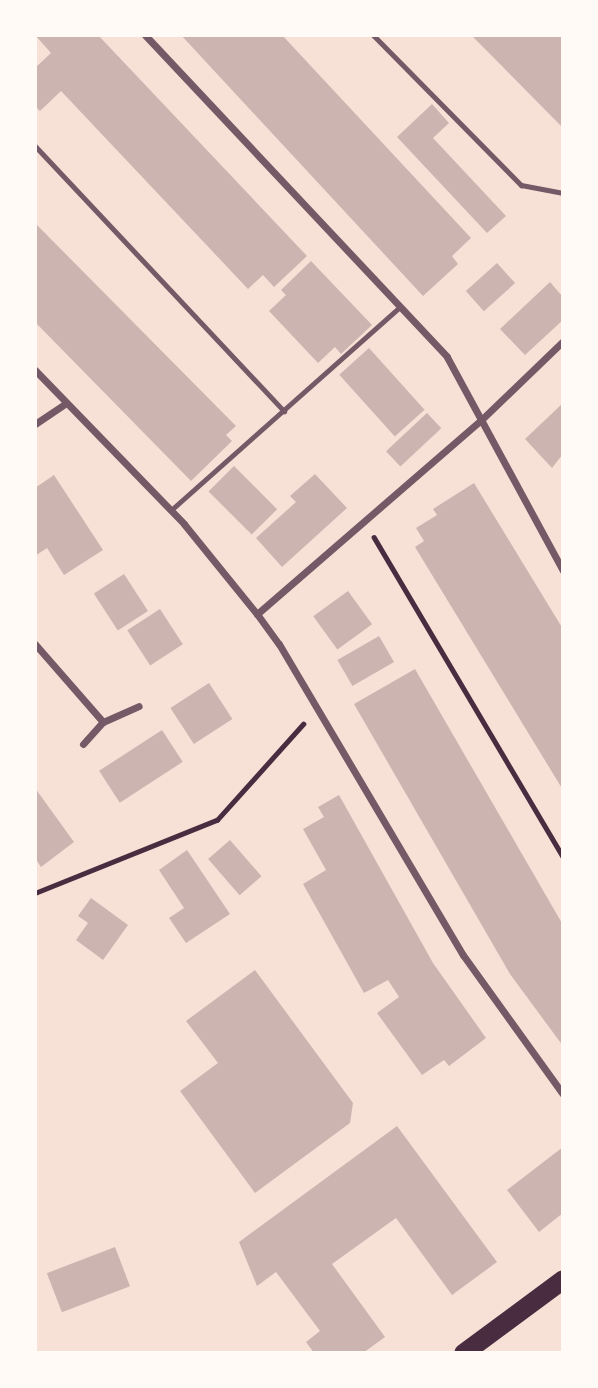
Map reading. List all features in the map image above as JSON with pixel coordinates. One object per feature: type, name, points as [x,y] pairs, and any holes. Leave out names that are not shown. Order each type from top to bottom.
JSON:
[{"type":"highway","points":[[463,1353],[563,1279]]},
{"type":"street","points":[[145,35],[447,357],[563,571]]},
{"type":"street","points":[[257,614],[480,421],[563,341]]},
{"type":"street","points":[[35,370],[171,510],[257,614],[317,708],[463,956],[563,1094]]},
{"type":"street","points":[[35,424],[66,403]]},
{"type":"street","points":[[35,644],[103,722]]},
{"type":"street","points":[[83,744],[103,722],[139,706]]},
{"type":"lane","points":[[373,35],[521,185],[563,193]]},
{"type":"lane","points":[[35,146],[284,411]]},
{"type":"lane","points":[[171,510],[400,307]]},
{"type":"path","points":[[365,521],[563,856]]},
{"type":"path","points":[[35,892],[217,820],[317,708]]},
{"type":"building","points":[[35,35],[98,35],[307,256],[274,287],[263,275],[248,289],[61,91],[40,111],[35,106],[35,68],[51,53]]},
{"type":"building","points":[[181,35],[282,35],[471,238],[452,256],[458,264],[423,296]]},
{"type":"building","points":[[471,35],[563,35],[563,128],[493,57]]},
{"type":"building","points":[[432,104],[449,123],[433,138],[506,216],[487,233],[397,137]]},
{"type":"building","points":[[35,223],[236,426],[226,435],[232,441],[191,481],[35,322]]},
{"type":"building","points":[[311,261],[372,325],[341,354],[335,347],[318,363],[269,311],[286,295],[281,290]]},
{"type":"building","points":[[497,263],[515,283],[484,311],[466,291]]},
{"type":"building","points":[[550,282],[563,297],[563,320],[525,355],[500,329]]},
{"type":"building","points":[[369,348],[425,410],[395,436],[339,375]]},
{"type":"building","points":[[563,403],[563,454],[552,468],[525,439]]},
{"type":"building","points":[[427,413],[441,428],[400,467],[386,451]]},
{"type":"building","points":[[234,466],[277,509],[252,535],[209,491]]},
{"type":"building","points":[[315,474],[347,508],[282,567],[256,538],[296,502],[290,496]]},
{"type":"building","points":[[54,475],[103,550],[64,575],[47,548],[35,556],[35,488]]},
{"type":"building","points":[[474,483],[563,629],[563,790],[415,547],[424,541],[416,528],[437,515],[433,509]]},
{"type":"building","points":[[124,574],[148,611],[118,631],[94,594]]},
{"type":"building","points":[[348,591],[372,624],[337,649],[313,616]]},
{"type":"building","points":[[160,609],[183,644],[150,665],[127,630]]},
{"type":"building","points":[[379,636],[394,662],[352,686],[337,660]]},
{"type":"building","points":[[415,669],[563,925],[563,1046],[510,974],[354,704]]},
{"type":"building","points":[[209,683],[232,719],[194,744],[170,708]]},
{"type":"building","points":[[162,730],[183,762],[120,803],[99,771]]},
{"type":"building","points":[[35,788],[74,842],[41,867],[35,858]]},
{"type":"building","points":[[339,795],[433,963],[486,1038],[449,1066],[444,1060],[422,1075],[377,1013],[399,997],[388,980],[364,993],[303,884],[326,870],[303,829],[324,817],[318,807]]},
{"type":"building","points":[[230,840],[261,876],[240,895],[208,859]]},
{"type":"building","points":[[187,850],[230,914],[186,943],[169,918],[184,908],[159,870]]},
{"type":"building","points":[[91,898],[128,925],[103,960],[76,940],[88,923],[78,916]]},
{"type":"building","points":[[255,970],[353,1103],[350,1123],[255,1193],[180,1091],[218,1063],[186,1021]]},
{"type":"building","points":[[397,1126],[497,1262],[452,1295],[396,1218],[332,1264],[385,1337],[363,1353],[314,1353],[306,1342],[320,1331],[276,1272],[257,1286],[239,1242]]},
{"type":"building","points":[[563,1147],[563,1213],[539,1232],[507,1190]]},
{"type":"building","points":[[115,1247],[130,1286],[62,1312],[47,1273]]}]
